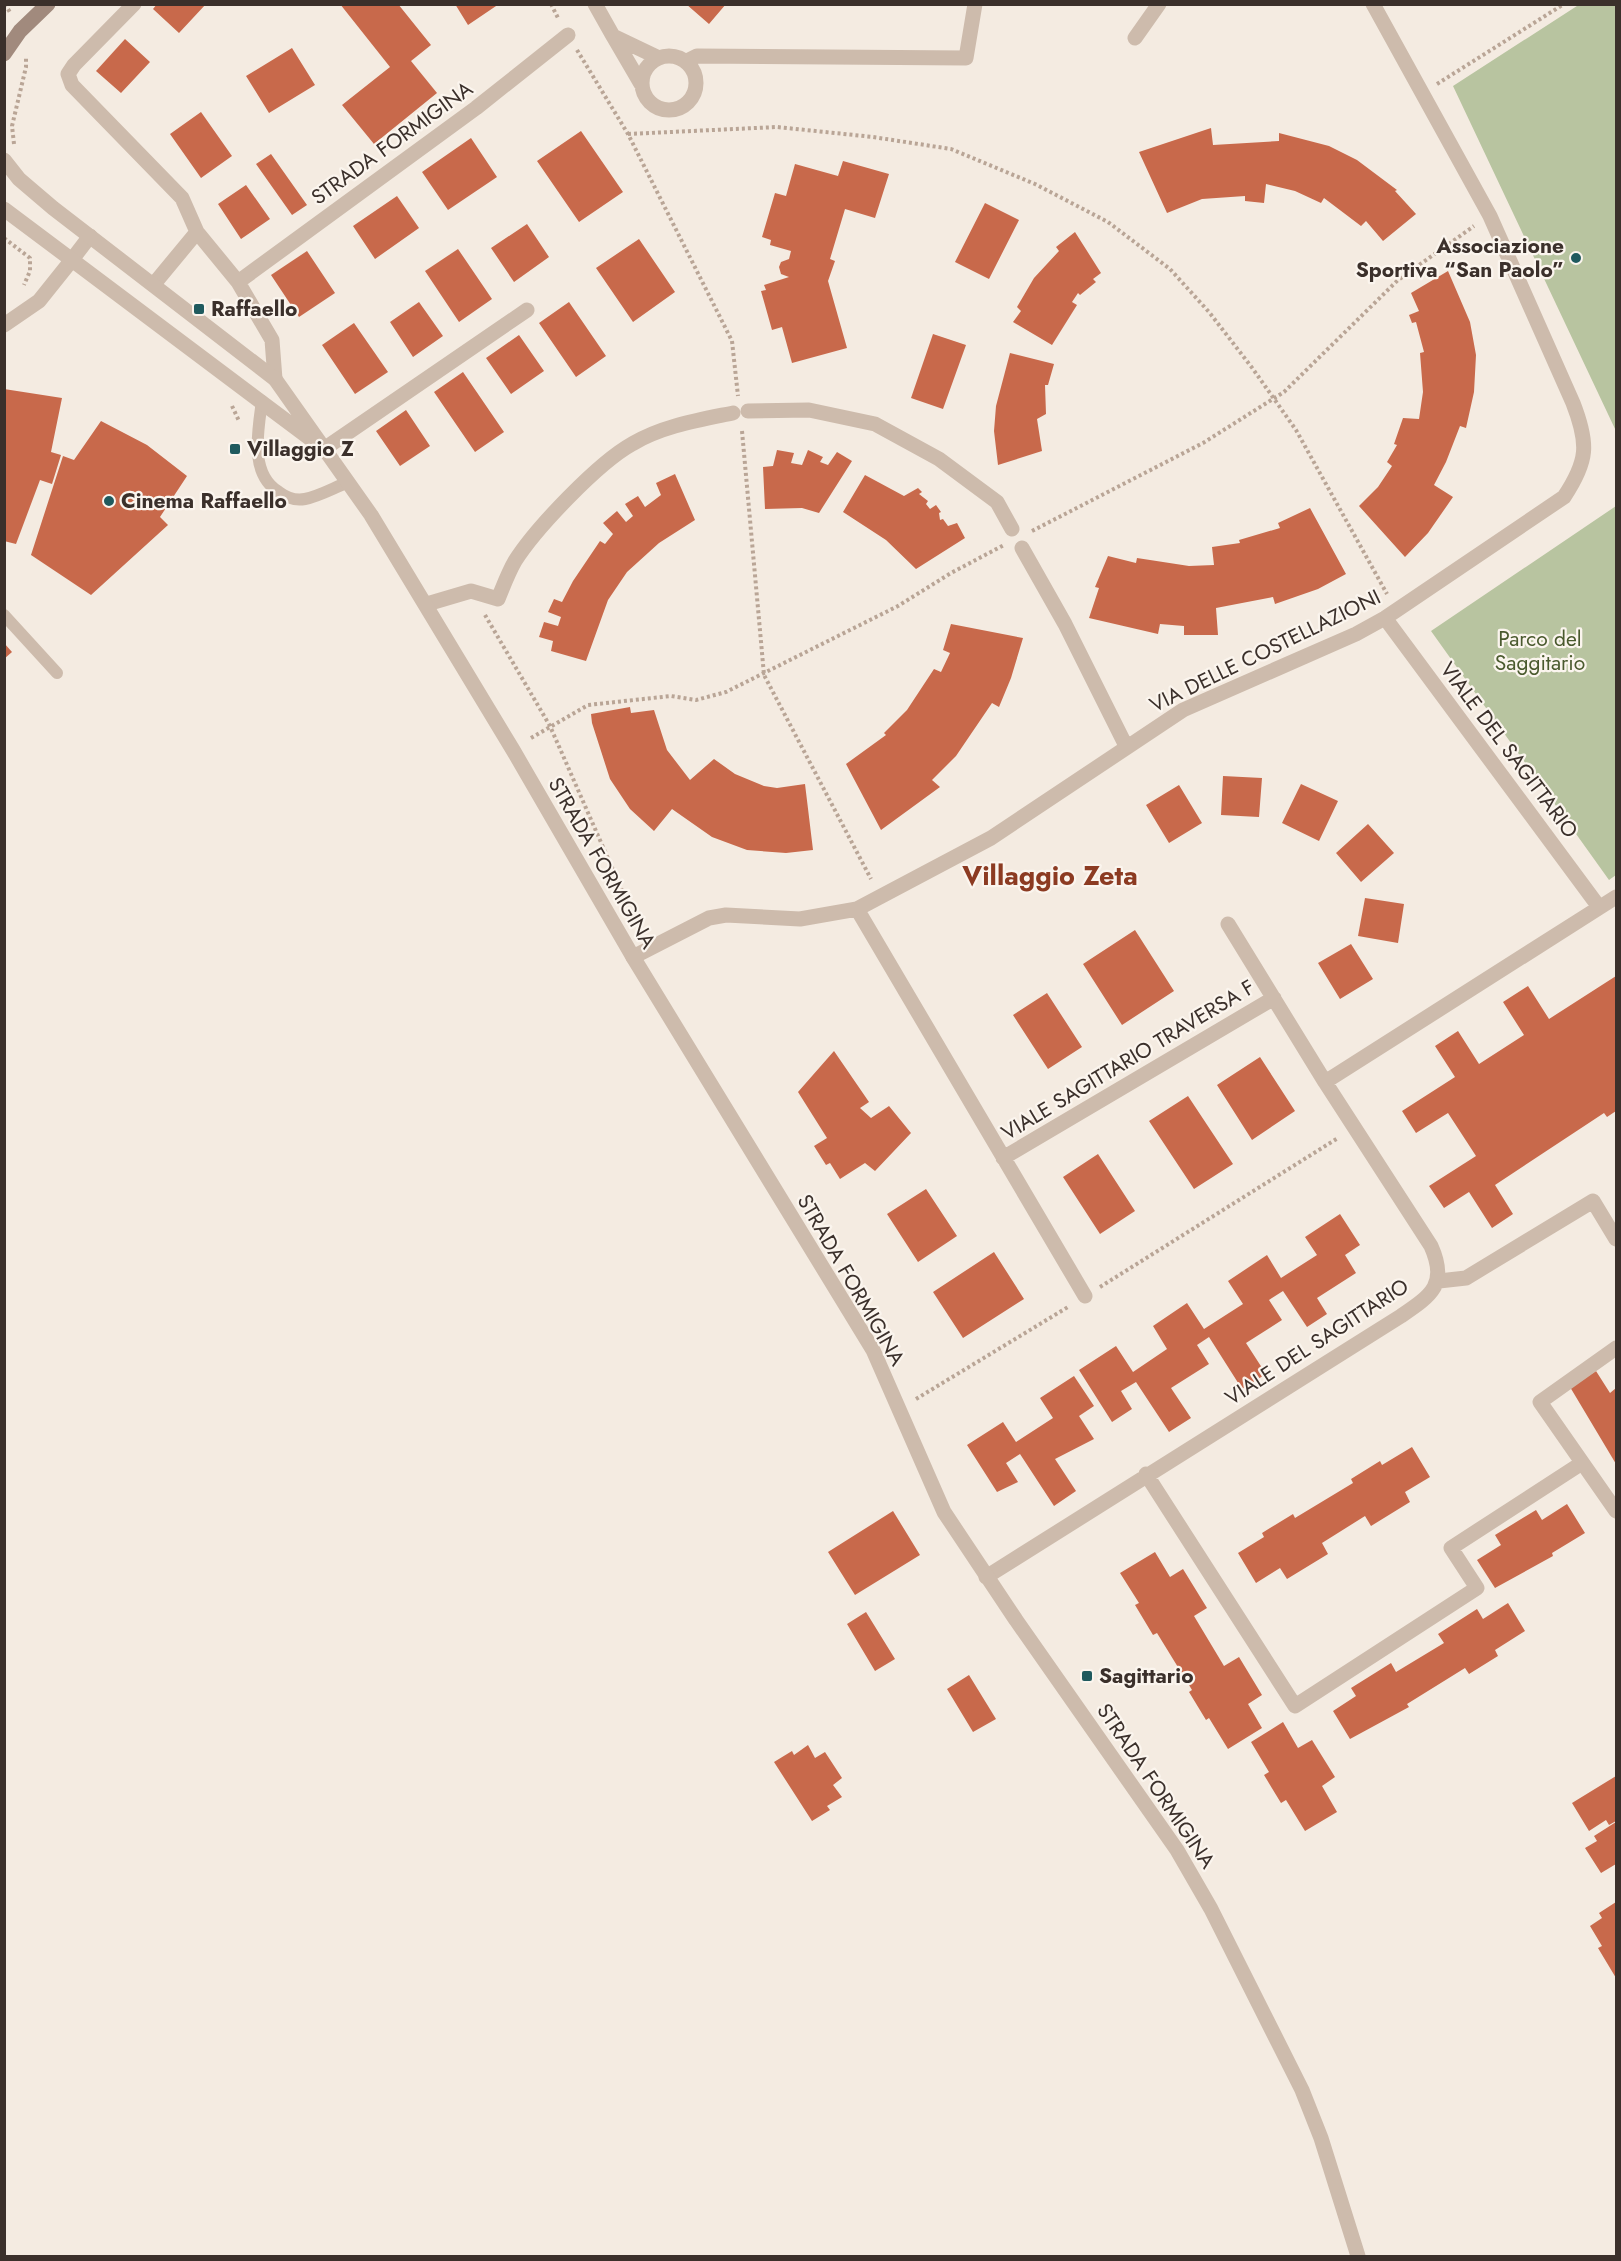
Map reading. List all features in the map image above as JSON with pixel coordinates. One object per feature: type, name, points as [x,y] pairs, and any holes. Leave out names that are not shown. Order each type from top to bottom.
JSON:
[{"type":"main road","points":[[4,54],[20,31],[48,4]]},
{"type":"street","points":[[135,4],[68,74],[72,85],[182,198],[197,232],[238,282],[272,340],[275,379]]},
{"type":"street","points":[[596,4],[641,84],[644,94],[660,109],[671,111],[681,108],[690,101],[696,91],[697,80],[694,70],[687,62],[673,56],[659,58],[646,68],[641,84]]},
{"type":"street","points":[[687,62],[697,56],[966,58],[975,4]]},
{"type":"street","points":[[1135,38],[1159,4]]},
{"type":"street","name":"VIA DELLE COSTELLAZIONI","points":[[633,957],[709,918],[726,915],[800,919],[857,909],[882,898],[991,838],[1126,746],[1183,711],[1356,634],[1390,614],[1564,497],[1578,475],[1586,449],[1583,429],[1574,404],[1490,216],[1373,4]]},
{"type":"street","name":"STRADA FORMIGINA","points":[[238,282],[476,108],[568,35]]},
{"type":"street","points":[[613,36],[659,58]]},
{"type":"street","name":"STRADA FORMIGINA","points":[[4,160],[19,179],[275,379],[349,482],[427,604],[633,957],[873,1350],[944,1512],[986,1577],[1177,1850],[1211,1909],[1302,2090],[1321,2138],[1358,2256]]},
{"type":"street","points":[[4,209],[324,449],[526,310]]},
{"type":"street","points":[[154,284],[197,232]]},
{"type":"street","points":[[4,326],[39,301],[90,236]]},
{"type":"street","points":[[427,604],[471,591],[498,599],[515,562],[541,527],[585,482],[631,444],[684,423],[740,410],[809,410],[875,424],[939,459],[997,502],[1012,529]]},
{"type":"street","points":[[1022,548],[1065,624],[1126,746]]},
{"type":"street","name":"VIALE DEL SAGITTARIO","points":[[1390,614],[1599,908]]},
{"type":"street","points":[[1325,1082],[1617,897]]},
{"type":"street","name":"VIALE SAGITTARIO TRAVERSA F","points":[[857,909],[1085,1296]]},
{"type":"street","name":"VIALE SAGITTARIO TRAVERSA F","points":[[1228,924],[1325,1082]]},
{"type":"street","name":"VIALE SAGITTARIO TRAVERSA F","points":[[1004,1158],[1274,998]]},
{"type":"street","name":"VIALE DEL SAGITTARIO","points":[[986,1577],[1146,1474],[1401,1316],[1420,1303],[1439,1281],[1440,1270],[1431,1246],[1325,1082]]},
{"type":"street","points":[[1439,1281],[1466,1278],[1593,1201],[1617,1239]]},
{"type":"street","points":[[1617,1348],[1540,1402],[1617,1511]]},
{"type":"street","points":[[1146,1474],[1295,1706],[1477,1588],[1451,1548],[1582,1463]]},
{"type":"lane","points":[[262,401],[259,456],[261,475],[274,490],[289,499],[304,500],[349,482]]},
{"type":"lane","points":[[4,615],[57,673]]},
{"type":"path","points":[[5,4],[20,31],[26,67],[12,126],[15,147]]},
{"type":"path","points":[[1422,93],[1564,4]]},
{"type":"path","points":[[568,35],[627,134],[732,341],[740,410]]},
{"type":"path","points":[[627,134],[777,127],[951,149],[1035,184],[1108,222],[1170,268],[1209,312],[1253,369],[1296,430],[1390,614]]},
{"type":"path","points":[[4,238],[30,258],[30,271],[20,290]]},
{"type":"path","points":[[742,428],[764,675],[882,898]]},
{"type":"path","points":[[471,591],[550,726],[629,908]]},
{"type":"path","points":[[908,1390],[914,1401],[1354,1128]]},
{"type":"green space","name":"Associazione Sportiva “San Paolo”","points":[[1580,4],[1616,5],[1616,431],[1453,86]]},
{"type":"green space","name":"Parco del Saggitario","points":[[1616,506],[1616,875],[1609,880],[1431,631]]},
{"type":"building","points":[[157,4],[206,4],[179,33],[153,9]]},
{"type":"building","points":[[340,4],[398,4],[431,45],[411,61],[437,93],[374,144],[342,105],[390,67]]},
{"type":"building","points":[[455,4],[499,4],[468,25]]},
{"type":"building","points":[[686,4],[726,4],[709,24]]},
{"type":"building","points":[[125,39],[150,62],[121,93],[96,71]]},
{"type":"building","points":[[292,48],[315,85],[269,113],[246,76]]},
{"type":"building","points":[[201,112],[232,156],[201,178],[170,134]]},
{"type":"building","points":[[1211,128],[1213,145],[1279,141],[1279,133],[1329,146],[1357,160],[1397,190],[1395,191],[1416,214],[1383,241],[1366,221],[1361,226],[1324,198],[1321,203],[1295,191],[1266,184],[1264,203],[1245,201],[1245,196],[1202,199],[1167,213],[1139,152]]},
{"type":"building","points":[[581,131],[623,192],[579,222],[537,161]]},
{"type":"building","points":[[471,138],[497,177],[448,210],[422,172]]},
{"type":"building","points":[[271,154],[307,205],[292,215],[256,164]]},
{"type":"building","points":[[843,161],[889,174],[875,218],[845,209],[830,259],[835,261],[828,281],[847,348],[792,363],[782,327],[772,330],[761,291],[766,290],[764,285],[789,277],[781,274],[779,267],[781,262],[789,259],[791,251],[770,245],[771,240],[762,237],[775,193],[786,196],[795,164],[838,176]]},
{"type":"building","points":[[246,185],[270,219],[241,239],[218,204]]},
{"type":"building","points":[[397,196],[419,228],[375,259],[353,226]]},
{"type":"building","points":[[985,203],[1019,220],[989,279],[955,262]]},
{"type":"building","points":[[527,224],[549,257],[514,282],[491,248]]},
{"type":"building","points":[[1075,232],[1101,273],[1093,279],[1096,282],[1080,295],[1078,293],[1072,302],[1077,305],[1052,345],[1013,322],[1021,311],[1017,307],[1034,278],[1059,251],[1056,247]]},
{"type":"building","points":[[639,239],[675,292],[633,322],[596,268]]},
{"type":"building","points":[[458,249],[492,299],[459,322],[425,271]]},
{"type":"building","points":[[307,251],[335,293],[299,317],[271,275]]},
{"type":"building","points":[[1448,271],[1470,322],[1476,355],[1474,392],[1466,428],[1460,426],[1434,485],[1453,497],[1428,533],[1405,557],[1359,506],[1378,487],[1392,466],[1387,462],[1397,445],[1394,444],[1403,418],[1419,419],[1423,392],[1420,353],[1424,352],[1416,322],[1412,323],[1409,315],[1419,311],[1411,293]]},
{"type":"building","points":[[419,302],[443,336],[413,357],[390,322]]},
{"type":"building","points":[[569,302],[606,356],[576,377],[539,323]]},
{"type":"building","points":[[354,323],[388,372],[355,394],[322,345]]},
{"type":"building","points":[[933,334],[966,345],[943,409],[911,398]]},
{"type":"building","points":[[519,335],[544,371],[511,394],[486,358]]},
{"type":"building","points":[[1010,353],[1054,364],[1048,385],[1045,385],[1046,414],[1037,419],[1042,451],[998,465],[994,431],[996,406]]},
{"type":"building","points":[[463,372],[504,432],[475,452],[434,392]]},
{"type":"building","points":[[4,389],[62,398],[51,452],[61,455],[52,484],[40,480],[16,544],[4,541]]},
{"type":"building","points":[[406,410],[430,446],[400,466],[376,431]]},
{"type":"building","name":"Cinema Raffaello","points":[[101,421],[147,445],[187,476],[160,517],[168,525],[91,595],[31,555],[63,456],[74,460]]},
{"type":"building","points":[[777,450],[794,453],[791,463],[802,465],[808,450],[823,457],[820,462],[828,465],[837,452],[852,461],[819,513],[802,508],[765,509],[763,467],[773,466]]},
{"type":"building","points":[[675,474],[695,520],[659,543],[627,572],[608,600],[586,661],[551,651],[553,641],[539,637],[544,622],[558,626],[561,617],[548,612],[554,599],[562,602],[600,541],[605,544],[613,534],[603,523],[617,511],[626,522],[633,516],[625,504],[638,496],[645,507],[661,495],[656,483]]},
{"type":"building","points":[[865,475],[904,496],[918,488],[922,492],[919,494],[928,501],[926,504],[930,509],[936,505],[941,512],[939,513],[940,520],[943,519],[948,526],[957,523],[965,538],[916,569],[886,540],[843,512]]},
{"type":"building","points":[[1310,508],[1346,574],[1318,589],[1275,604],[1273,597],[1216,608],[1218,635],[1184,635],[1184,626],[1160,624],[1158,634],[1089,618],[1099,588],[1095,587],[1108,556],[1136,563],[1137,558],[1189,566],[1214,565],[1212,547],[1240,543],[1239,540],[1280,528],[1278,523]]},
{"type":"building","points":[[951,624],[1023,638],[1011,678],[999,707],[992,703],[956,756],[932,780],[940,787],[881,830],[846,764],[886,735],[884,733],[907,710],[934,669],[941,672],[950,653],[943,650]]},
{"type":"building","points":[[4,643],[12,652],[4,659]]},
{"type":"building","points":[[630,707],[631,713],[654,710],[667,750],[690,780],[714,759],[735,774],[764,786],[777,788],[805,784],[813,850],[786,853],[747,850],[712,837],[672,809],[654,831],[630,809],[610,779],[592,723],[591,714]]},
{"type":"building","points":[[1223,776],[1262,778],[1259,817],[1221,815]]},
{"type":"building","points":[[1301,784],[1338,801],[1319,841],[1282,823]]},
{"type":"building","points":[[1179,785],[1202,823],[1169,843],[1146,805]]},
{"type":"building","points":[[1368,824],[1394,853],[1361,882],[1336,853]]},
{"type":"building","points":[[1365,898],[1404,904],[1398,943],[1358,936]]},
{"type":"building","points":[[1135,930],[1174,991],[1122,1025],[1083,964]]},
{"type":"building","points":[[1351,944],[1373,979],[1340,999],[1318,963]]},
{"type":"building","points":[[1616,976],[1616,1111],[1607,1117],[1604,1113],[1495,1185],[1513,1214],[1492,1228],[1469,1192],[1444,1208],[1429,1186],[1476,1156],[1448,1113],[1416,1133],[1402,1111],[1455,1077],[1435,1046],[1458,1031],[1479,1064],[1524,1035],[1503,1002],[1528,986],[1549,1019]]},
{"type":"building","points":[[1047,993],[1082,1047],[1048,1069],[1013,1015]]},
{"type":"building","points":[[834,1051],[869,1102],[860,1108],[871,1118],[889,1106],[911,1133],[875,1171],[865,1163],[840,1179],[830,1163],[826,1165],[814,1146],[827,1138],[798,1092]]},
{"type":"building","points":[[1260,1057],[1295,1111],[1252,1140],[1217,1085]]},
{"type":"building","points":[[1188,1096],[1233,1164],[1194,1189],[1149,1121]]},
{"type":"building","points":[[1098,1154],[1135,1211],[1100,1234],[1063,1177]]},
{"type":"building","points":[[926,1189],[957,1236],[918,1262],[887,1214]]},
{"type":"building","points":[[1340,1214],[1360,1245],[1345,1255],[1356,1273],[1317,1298],[1327,1314],[1307,1327],[1283,1291],[1269,1300],[1282,1320],[1246,1343],[1266,1374],[1242,1389],[1209,1337],[1197,1345],[1209,1364],[1171,1388],[1191,1418],[1169,1432],[1136,1382],[1121,1391],[1132,1409],[1112,1422],[1079,1370],[1116,1346],[1133,1372],[1167,1349],[1153,1326],[1187,1303],[1204,1329],[1243,1304],[1228,1281],[1267,1255],[1281,1278],[1317,1255],[1305,1237]]},
{"type":"building","points":[[994,1252],[1024,1299],[963,1338],[933,1292]]},
{"type":"building","points":[[1596,1371],[1610,1393],[1616,1388],[1616,1464],[1570,1387]]},
{"type":"building","points":[[1074,1376],[1094,1406],[1079,1416],[1094,1439],[1055,1459],[1076,1491],[1054,1506],[1020,1454],[1006,1463],[1018,1482],[997,1492],[967,1445],[1003,1422],[1016,1442],[1053,1418],[1040,1398]]},
{"type":"building","points":[[1412,1447],[1430,1477],[1405,1492],[1410,1502],[1371,1526],[1365,1516],[1322,1543],[1328,1554],[1287,1579],[1280,1568],[1256,1583],[1238,1553],[1264,1537],[1262,1533],[1293,1514],[1295,1518],[1353,1483],[1351,1479],[1380,1461],[1382,1465]]},
{"type":"building","points":[[1567,1504],[1585,1533],[1552,1553],[1553,1556],[1495,1588],[1477,1560],[1501,1545],[1495,1535],[1536,1510],[1542,1520]]},
{"type":"building","points":[[893,1511],[920,1555],[855,1595],[828,1552]]},
{"type":"building","points":[[1155,1552],[1170,1577],[1183,1569],[1207,1608],[1194,1616],[1224,1666],[1239,1657],[1262,1695],[1248,1704],[1262,1728],[1228,1749],[1209,1718],[1206,1720],[1189,1692],[1192,1690],[1157,1633],[1153,1635],[1135,1605],[1139,1603],[1120,1573]]},
{"type":"building","points":[[1508,1603],[1525,1631],[1495,1650],[1498,1656],[1469,1674],[1465,1668],[1407,1704],[1409,1707],[1350,1739],[1333,1711],[1356,1696],[1351,1688],[1391,1663],[1396,1672],[1444,1643],[1438,1634],[1477,1609],[1483,1619]]},
{"type":"building","points":[[866,1612],[895,1659],[875,1671],[847,1624]]},
{"type":"building","points":[[969,1675],[996,1719],[973,1732],[947,1689]]},
{"type":"building","points":[[1283,1722],[1298,1748],[1312,1740],[1335,1777],[1322,1786],[1337,1812],[1305,1831],[1286,1800],[1281,1803],[1264,1775],[1269,1772],[1251,1742]]},
{"type":"building","points":[[808,1745],[815,1758],[825,1752],[842,1778],[833,1785],[842,1797],[827,1806],[830,1810],[812,1821],[774,1762],[792,1751],[794,1755]]},
{"type":"building","points":[[1616,1776],[1616,1821],[1609,1825],[1606,1820],[1589,1831],[1572,1803]]},
{"type":"building","points":[[1616,1822],[1616,1864],[1601,1873],[1585,1848],[1597,1841],[1594,1836]]},
{"type":"building","points":[[1616,1902],[1616,1978],[1598,1948],[1602,1946],[1590,1926],[1602,1918],[1599,1913]]},
{"type":"place","name":"Associazione Sportiva “San Paolo”","points":[[1576,258]]},
{"type":"place","name":"Raffaello","points":[[199,309]]},
{"type":"place","name":"Villaggio Z","points":[[235,449]]},
{"type":"place","name":"Cinema Raffaello","points":[[109,501]]},
{"type":"place","name":"Sagittario","points":[[1087,1676]]},
{"type":"district","name":"Villaggio Zeta","points":[[1050,876]]}]
